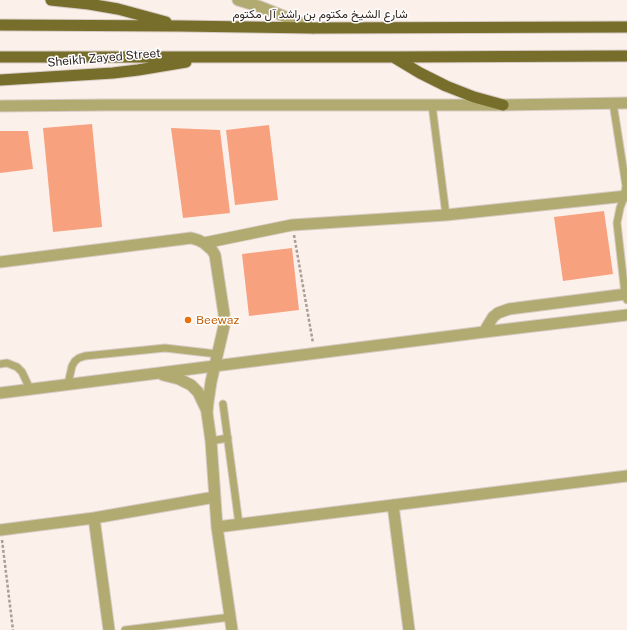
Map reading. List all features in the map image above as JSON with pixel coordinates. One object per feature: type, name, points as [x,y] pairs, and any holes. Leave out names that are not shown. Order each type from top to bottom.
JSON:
[{"type":"main road","points":[[51,0],[89,4],[146,16],[180,26]]},
{"type":"main road","name":"شارع الشيخ مكتوم بن راشد آل مكتوم","points":[[0,26],[313,28],[627,27]]},
{"type":"main road","points":[[0,57],[627,56]]},
{"type":"main road","name":"Sheikh Zayed Street","points":[[0,80],[120,72],[170,65],[209,57]]},
{"type":"main road","points":[[395,57],[420,73],[446,86],[474,97],[503,105]]},
{"type":"street","points":[[238,0],[261,7],[313,28]]},
{"type":"street","points":[[0,106],[503,105],[627,103]]},
{"type":"street","points":[[204,243],[292,225],[446,215],[626,197]]},
{"type":"street","points":[[0,262],[191,238],[204,243],[212,250],[215,255],[224,314],[224,326],[209,392],[208,413],[217,527],[232,630]]},
{"type":"street","points":[[484,332],[493,317],[503,310],[626,296]]},
{"type":"street","points":[[0,393],[627,315]]},
{"type":"street","points":[[156,373],[179,379],[191,385],[198,392],[208,413]]},
{"type":"street","points":[[217,527],[627,476]]},
{"type":"street","points":[[0,530],[94,518],[214,497]]},
{"type":"street","points":[[393,505],[409,630]]},
{"type":"street","points":[[94,518],[109,630]]},
{"type":"lane","points":[[613,103],[626,192],[626,197],[620,208],[617,223],[626,296]]},
{"type":"lane","points":[[432,105],[446,215]]},
{"type":"lane","points":[[68,384],[72,366],[75,361],[85,356],[164,348],[217,354]]},
{"type":"lane","points":[[0,364],[7,363],[17,367],[22,372],[30,389]]},
{"type":"lane","points":[[223,404],[239,524]]},
{"type":"lane","points":[[210,441],[228,438]]},
{"type":"lane","points":[[125,630],[231,618]]},
{"type":"path","points":[[292,225],[315,354]]},
{"type":"path","points":[[0,530],[13,630]]},
{"type":"building","points":[[92,124],[102,227],[53,232],[43,128]]},
{"type":"building","points":[[269,125],[278,200],[235,205],[226,130]]},
{"type":"building","points":[[171,128],[220,130],[230,213],[183,218]]},
{"type":"building","points":[[0,131],[28,131],[33,169],[0,173]]},
{"type":"building","points":[[604,211],[613,274],[563,281],[554,217]]},
{"type":"building","points":[[292,248],[299,310],[249,316],[242,254]]},
{"type":"place","name":"Beewaz","points":[[188,320]]}]
